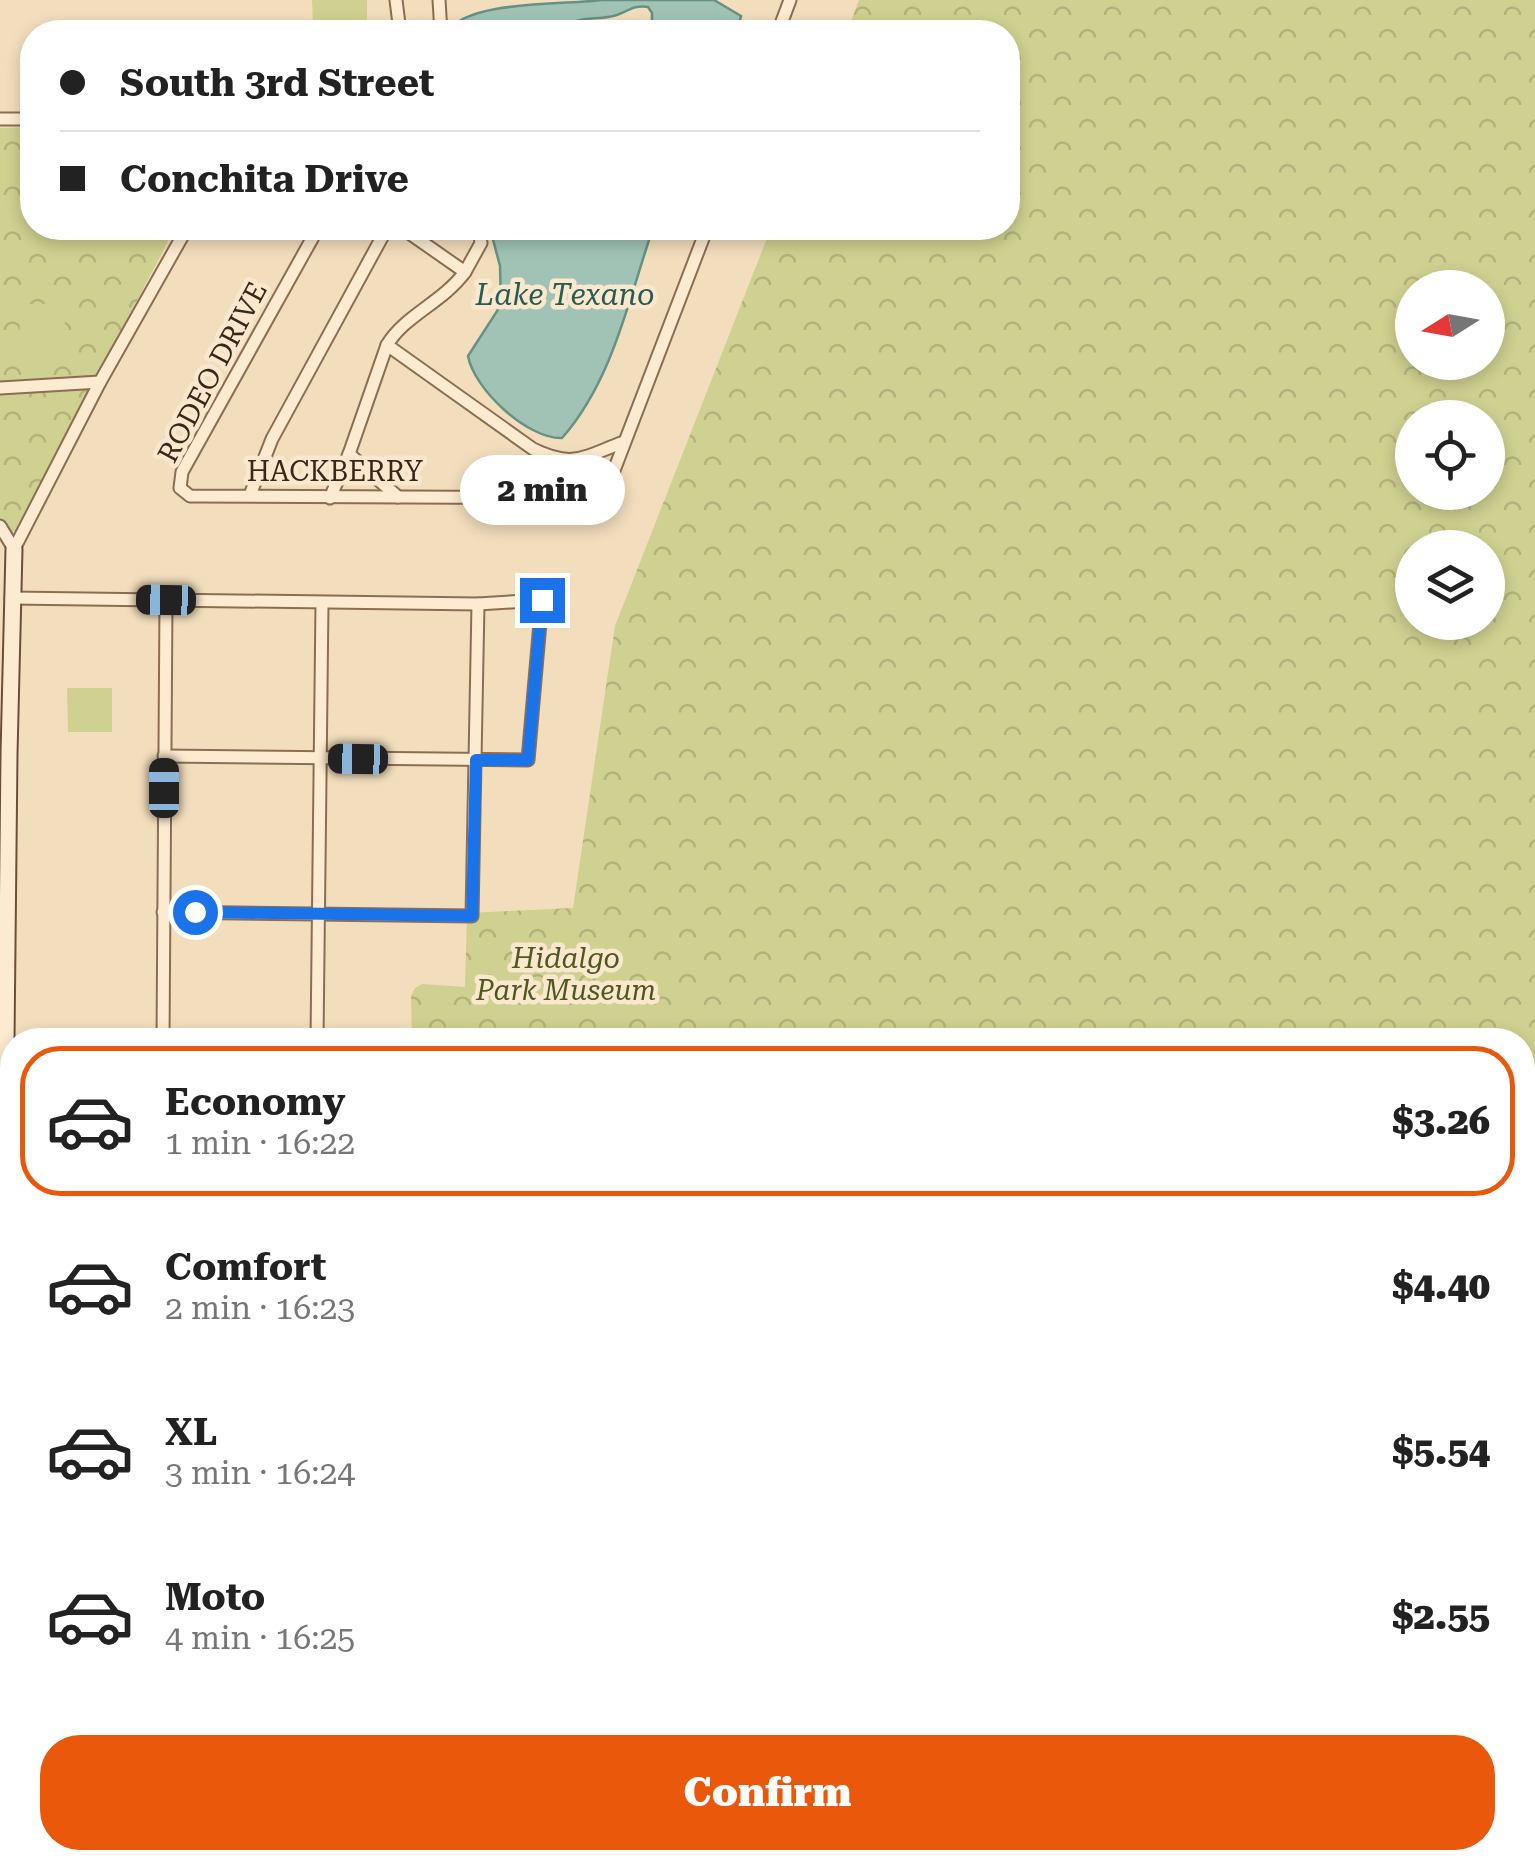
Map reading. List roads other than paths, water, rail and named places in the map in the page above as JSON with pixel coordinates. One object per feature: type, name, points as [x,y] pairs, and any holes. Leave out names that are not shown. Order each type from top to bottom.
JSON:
[{"type":"street","points":[[6,1028],[6,598],[14,548],[179,240]]},
{"type":"street","name":"RODEO DRIVE","points":[[180,488],[182,472],[311,240]]},
{"type":"street","points":[[250,496],[272,439],[380,240]]},
{"type":"street","points":[[428,240],[465,272]]},
{"type":"street","points":[[330,498],[386,345],[396,331],[436,304],[465,272],[481,240]]},
{"type":"street","points":[[386,345],[533,449],[558,461],[581,458],[622,443],[702,240]]},
{"type":"street","points":[[0,388],[100,382]]},
{"type":"street","name":"HACKBERRY","points":[[180,488],[190,496],[589,498],[608,486],[622,443]]},
{"type":"street","points":[[349,454],[398,497]]},
{"type":"street","points":[[0,526],[14,548]]},
{"type":"street","points":[[6,598],[478,604],[542,600],[528,760],[164,756]]},
{"type":"street","points":[[163,1028],[166,600]]},
{"type":"street","points":[[317,1028],[322,603]]},
{"type":"street","points":[[164,912],[472,916],[478,604]]},
{"type":"water","points":[[602,0],[714,0],[741,16],[740,20],[652,20],[648,7],[642,6],[614,16],[584,20],[462,20],[518,6]]},
{"type":"water","name":"Lake Texano","points":[[493,240],[649,240],[607,365],[580,415],[562,438],[548,436],[518,421],[491,397],[472,369],[468,356],[501,305],[500,266]]},
{"type":"park label","name":"Hidalgo Park Museum","points":[[566,974]]}]
